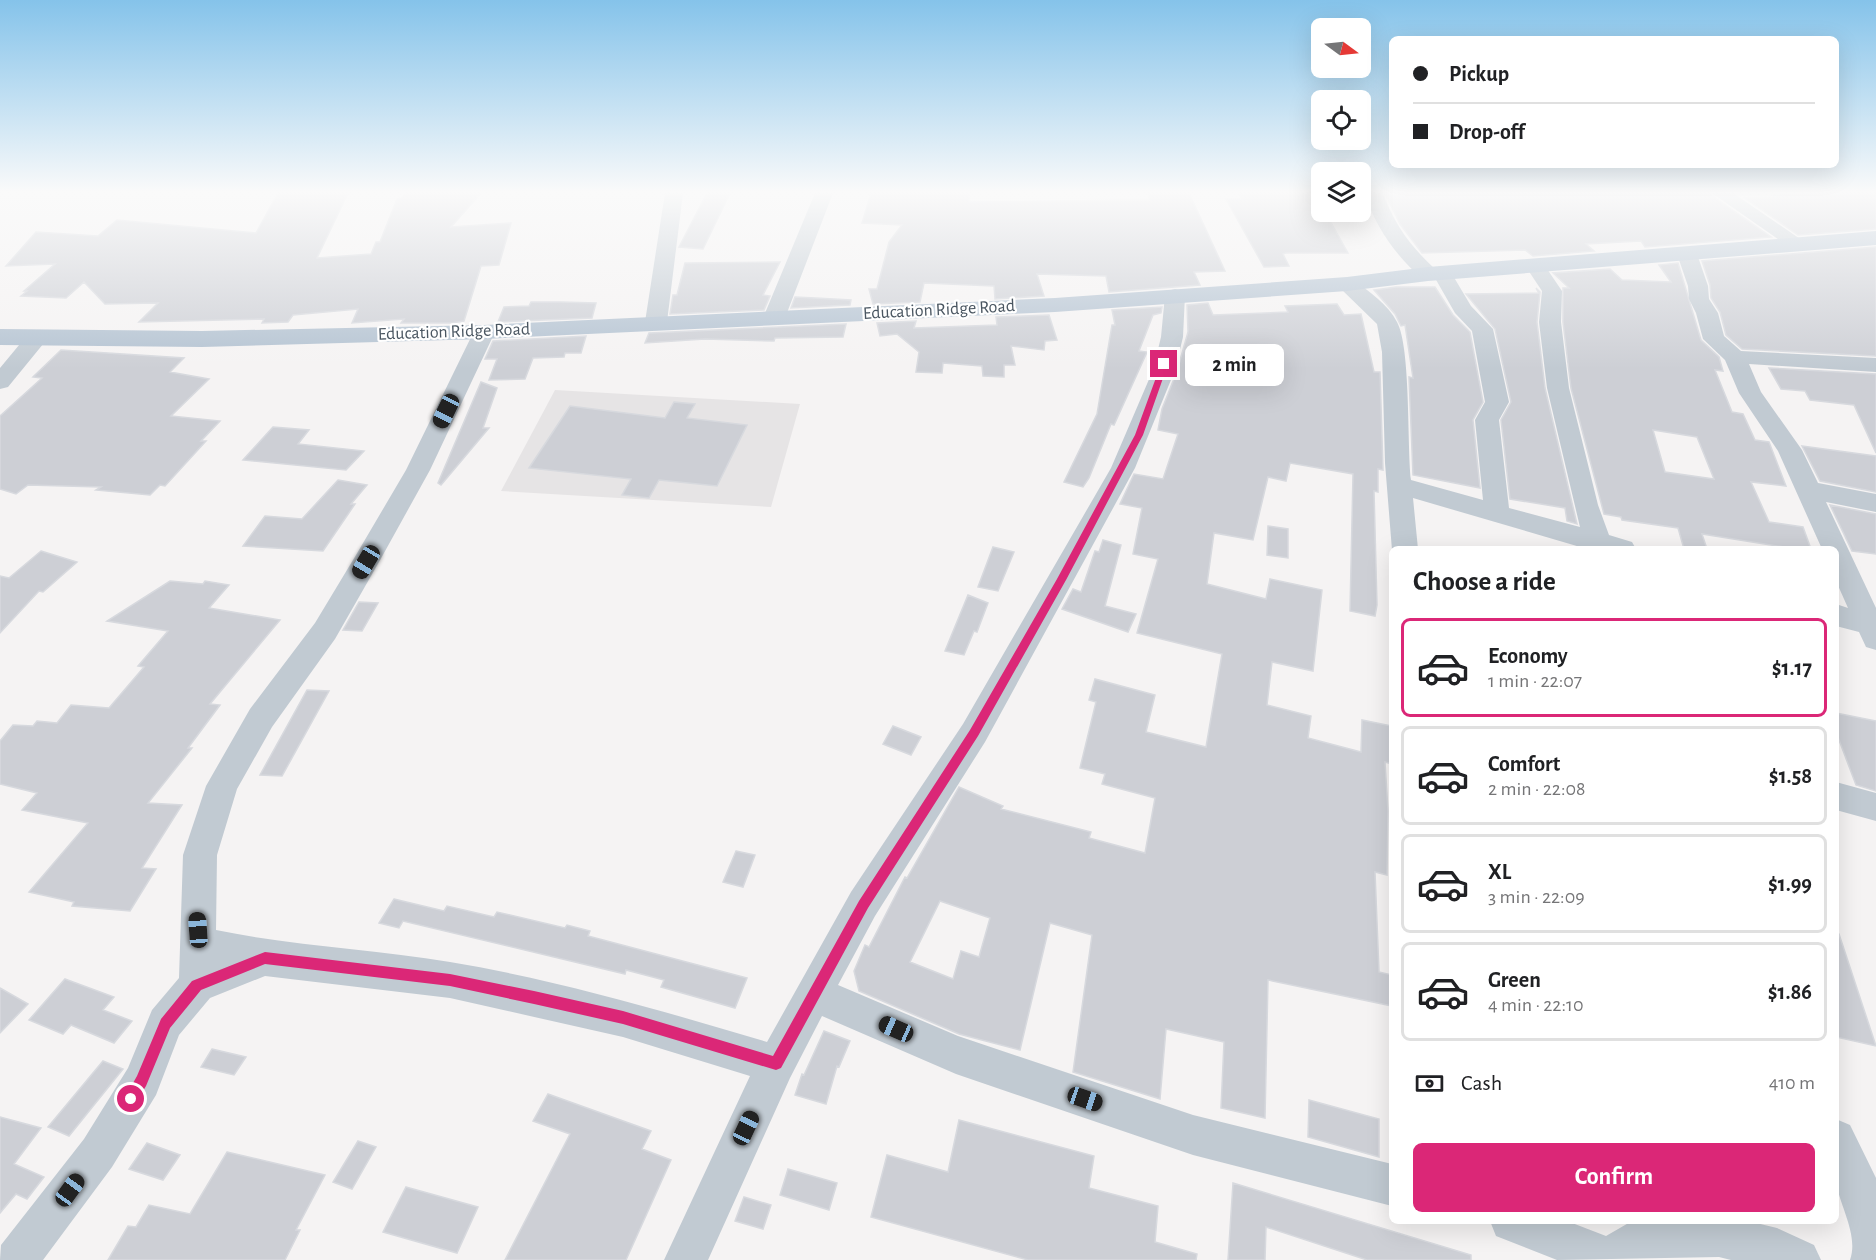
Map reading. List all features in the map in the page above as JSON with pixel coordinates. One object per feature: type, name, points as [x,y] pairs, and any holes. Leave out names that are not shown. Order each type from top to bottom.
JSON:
[{"type":"main road","name":"Education Ridge Road","points":[[0,337],[202,339],[484,332],[656,322],[1054,305],[1347,284],[1435,274],[1723,252]]},
{"type":"street","points":[[656,322],[666,252]]},
{"type":"street","points":[[774,318],[800,252]]},
{"type":"street","points":[[1405,252],[1435,274],[1462,309],[1482,329],[1497,402],[1488,420],[1497,513]]},
{"type":"street","points":[[1687,255],[1714,339],[1735,357],[1750,393],[1790,450],[1833,546]]},
{"type":"street","points":[[1536,267],[1552,291],[1550,322],[1558,388],[1585,505],[1598,545]]},
{"type":"street","points":[[1347,284],[1381,313],[1388,324],[1393,352],[1399,485],[1406,546]]},
{"type":"street","points":[[686,1260],[776,1064],[863,904],[974,733],[1123,468],[1139,435],[1172,338],[1175,295]]},
{"type":"street","points":[[197,985],[200,855],[222,786],[261,718],[325,631],[366,562],[418,470],[484,332]]},
{"type":"street","points":[[0,382],[37,338]]},
{"type":"street","points":[[1735,357],[1876,365]]},
{"type":"street","points":[[1399,485],[1598,545]]},
{"type":"street","points":[[1809,490],[1876,503]]},
{"type":"street","points":[[1839,558],[1874,629]]},
{"type":"street","points":[[1839,616],[1874,629]]},
{"type":"street","points":[[1839,797],[1876,807]]},
{"type":"street","points":[[199,944],[265,958],[450,980],[534,997],[623,1018],[776,1064]]},
{"type":"street","points":[[16,1260],[98,1153],[142,1081],[165,1023],[197,985],[265,958]]},
{"type":"street","points":[[815,994],[956,1055],[1193,1136],[1389,1184]]},
{"type":"street","points":[[1839,1144],[1852,1166],[1869,1212],[1874,1254],[1872,1260]]},
{"type":"street","points":[[1519,1224],[1610,1259],[1639,1251],[1719,1236],[1777,1249],[1799,1260]]},
{"type":"shaded area","points":[[555,390],[800,404],[771,507],[501,491]]},
{"type":"building","points":[[19,252],[320,252],[317,258],[371,254],[372,252],[503,252],[499,265],[481,266],[464,321],[452,323],[401,323],[404,319],[352,323],[358,309],[293,315],[288,322],[262,323],[264,319],[139,322],[158,303],[105,304],[84,282],[66,298],[21,296],[55,264],[6,266]]},
{"type":"building","points":[[886,252],[1216,252],[1225,271],[1194,272],[1200,285],[1109,292],[1106,276],[1037,274],[1044,296],[995,299],[994,286],[924,283],[920,302],[873,304],[869,289],[877,289]]},
{"type":"building","points":[[1256,252],[1348,253],[1283,254],[1289,266],[1264,267]]},
{"type":"building","points":[[1421,252],[1463,252],[1422,253]]},
{"type":"building","points":[[1527,252],[1584,252],[1533,256]]},
{"type":"building","points":[[1816,252],[1876,252],[1876,356],[1742,349],[1726,335],[1720,312],[1711,298],[1710,285],[1702,261]]},
{"type":"building","points":[[780,262],[763,295],[770,296],[764,310],[670,314],[673,295],[677,295],[685,263]]},
{"type":"building","points":[[1678,263],[1701,340],[1719,357],[1723,371],[1715,370],[1732,412],[1743,414],[1755,440],[1769,442],[1786,486],[1751,482],[1769,522],[1803,527],[1810,546],[1777,546],[1702,534],[1706,546],[1683,546],[1678,528],[1622,520],[1621,517],[1604,514],[1571,388],[1563,322],[1563,288],[1569,288],[1553,273],[1610,269],[1622,280],[1671,282],[1659,265]],"holes":[[[1653,430],[1697,437],[1714,479],[1665,472]]]},
{"type":"building","points":[[1396,287],[1435,287],[1453,315],[1470,332],[1483,402],[1473,420],[1480,488],[1413,475],[1409,377],[1413,378],[1405,325],[1401,326],[1395,314],[1374,290]]},
{"type":"building","points":[[1536,288],[1540,292],[1537,322],[1545,388],[1577,524],[1567,521],[1565,508],[1510,499],[1501,420],[1511,402],[1495,329],[1466,294],[1539,293]]},
{"type":"building","points":[[795,297],[851,300],[850,305],[791,308]]},
{"type":"building","points":[[531,302],[596,303],[592,318],[498,322],[504,307],[529,306]]},
{"type":"building","points":[[1208,303],[1213,315],[1288,312],[1285,306],[1337,304],[1344,315],[1361,314],[1374,372],[1380,372],[1383,470],[1378,469],[1378,492],[1374,491],[1377,605],[1375,616],[1350,611],[1353,474],[1290,463],[1286,481],[1268,477],[1253,540],[1214,533],[1207,584],[1266,599],[1270,579],[1322,590],[1313,671],[1272,662],[1267,705],[1311,716],[1308,738],[1361,752],[1362,720],[1389,725],[1389,763],[1385,762],[1388,811],[1387,875],[1375,872],[1379,972],[1389,974],[1389,1005],[1268,980],[1265,1118],[1221,1108],[1224,1042],[1166,1029],[1160,1099],[1073,1072],[1092,935],[1050,923],[1020,1050],[959,1034],[859,991],[854,971],[865,945],[869,947],[905,877],[907,878],[959,787],[1003,806],[1001,809],[1091,832],[1089,838],[1145,853],[1155,798],[1102,784],[1105,774],[1080,768],[1096,702],[1089,700],[1095,679],[1155,695],[1146,732],[1206,747],[1222,654],[1137,633],[1158,559],[1133,554],[1142,508],[1120,504],[1134,474],[1163,479],[1178,434],[1158,430],[1162,409],[1177,371],[1188,332],[1187,305]],"holes":[[[940,901],[990,918],[979,957],[961,951],[953,979],[910,962]]]},
{"type":"building","points":[[1162,307],[1161,313],[1153,315],[1139,351],[1147,352],[1114,425],[1111,424],[1089,478],[1083,487],[1064,482],[1097,414],[1112,325],[1115,325],[1112,310]]},
{"type":"building","points":[[1049,315],[1057,340],[1045,341],[1044,350],[1011,346],[1015,365],[1004,365],[1004,377],[983,376],[982,366],[943,363],[942,373],[916,372],[919,352],[897,334],[880,336],[877,323],[916,321],[914,328],[997,325],[996,317]]},
{"type":"building","points":[[846,324],[843,337],[775,338],[774,341],[705,339],[645,343],[649,333]]},
{"type":"building","points":[[586,336],[581,353],[565,353],[564,357],[533,358],[525,379],[489,380],[497,359],[485,359],[493,341]]},
{"type":"building","points":[[61,350],[184,358],[170,372],[209,379],[171,416],[220,421],[201,441],[206,441],[165,486],[160,485],[150,495],[96,490],[101,487],[28,485],[16,494],[0,489],[0,416],[42,378],[33,377]]},
{"type":"building","points":[[1769,368],[1876,374],[1876,453],[1854,405],[1810,400],[1805,391],[1781,389]]},
{"type":"building","points":[[481,382],[497,388],[483,428],[489,428],[441,485],[438,483]]},
{"type":"building","points":[[674,402],[695,404],[687,418],[747,425],[717,486],[659,480],[649,498],[622,495],[631,479],[529,468],[570,406],[665,418]]},
{"type":"building","points":[[273,427],[309,430],[298,444],[364,451],[346,470],[243,460]]},
{"type":"building","points":[[1802,446],[1876,456],[1876,492],[1820,481]]},
{"type":"building","points":[[338,480],[367,485],[351,504],[355,504],[323,551],[243,546],[265,516],[302,519]]},
{"type":"building","points":[[1830,505],[1876,514],[1876,554],[1852,551]]},
{"type":"building","points":[[1268,526],[1288,529],[1288,558],[1267,555]]},
{"type":"building","points":[[1103,540],[1121,545],[1105,606],[1136,614],[1128,632],[1062,609],[1073,589],[1081,592],[1095,551],[1099,552]]},
{"type":"building","points":[[993,547],[1014,552],[998,591],[978,587]]},
{"type":"building","points":[[41,551],[77,562],[43,592],[39,591],[0,633],[0,576],[9,578]]},
{"type":"building","points":[[170,581],[203,584],[205,581],[229,585],[209,608],[280,620],[210,704],[220,705],[188,748],[192,748],[148,803],[182,805],[142,868],[156,869],[130,911],[72,906],[74,902],[29,892],[88,823],[22,810],[37,793],[0,784],[0,741],[13,725],[33,726],[37,721],[57,723],[71,705],[109,708],[144,667],[138,666],[168,631],[107,621]]},
{"type":"building","points":[[968,595],[988,603],[977,632],[974,631],[964,655],[945,651]]},
{"type":"building","points":[[359,602],[378,603],[362,631],[343,630]]},
{"type":"building","points":[[307,690],[329,691],[282,776],[260,775]]},
{"type":"building","points":[[1839,714],[1876,721],[1876,791],[1856,785],[1839,740]]},
{"type":"building","points":[[893,726],[921,737],[911,755],[883,744]]},
{"type":"building","points":[[736,851],[755,855],[743,887],[723,882]]},
{"type":"building","points":[[394,899],[444,911],[447,906],[494,917],[497,912],[565,928],[567,925],[590,931],[588,936],[747,978],[735,1008],[661,987],[664,980],[626,970],[625,974],[403,921],[399,928],[379,923]]},
{"type":"building","points":[[1839,934],[1876,1046],[1839,1038]]},
{"type":"building","points":[[65,979],[114,997],[103,1010],[132,1021],[114,1043],[71,1025],[63,1034],[29,1020]]},
{"type":"building","points":[[0,988],[28,1004],[0,1033]]},
{"type":"building","points":[[824,1031],[850,1041],[839,1067],[837,1066],[826,1104],[795,1095],[802,1074],[804,1075]]},
{"type":"building","points":[[212,1049],[246,1057],[234,1075],[201,1067]]},
{"type":"building","points":[[103,1061],[123,1069],[69,1136],[48,1127]]},
{"type":"building","points":[[548,1094],[651,1131],[642,1149],[671,1160],[626,1260],[505,1260],[570,1134],[533,1121]]},
{"type":"building","points":[[1309,1100],[1379,1119],[1379,1157],[1308,1137]]},
{"type":"building","points":[[0,1117],[41,1128],[14,1164],[44,1177],[27,1199],[16,1194],[0,1213]]},
{"type":"building","points":[[959,1120],[1094,1156],[1089,1188],[1158,1206],[1155,1242],[1197,1254],[1196,1260],[1028,1260],[871,1217],[887,1155],[948,1172]]},
{"type":"building","points":[[358,1141],[376,1147],[352,1189],[333,1182]]},
{"type":"building","points":[[147,1143],[180,1155],[163,1180],[129,1169]]},
{"type":"building","points":[[227,1152],[325,1175],[296,1230],[300,1230],[285,1260],[108,1260],[128,1226],[136,1227],[149,1205],[190,1214]]},
{"type":"building","points":[[788,1169],[837,1183],[829,1210],[780,1195]]},
{"type":"building","points":[[1233,1183],[1471,1255],[1471,1260],[1367,1260],[1266,1227],[1265,1260],[1228,1260]]},
{"type":"building","points":[[406,1187],[478,1207],[457,1253],[383,1232]]},
{"type":"building","points":[[744,1197],[771,1205],[763,1229],[735,1221]]},
{"type":"route","points":[[131,1099],[142,1081],[165,1023],[197,985],[265,958],[286,958],[450,980],[534,997],[623,1018],[776,1064],[863,904],[974,733],[1061,580],[1139,435],[1164,364]]}]
